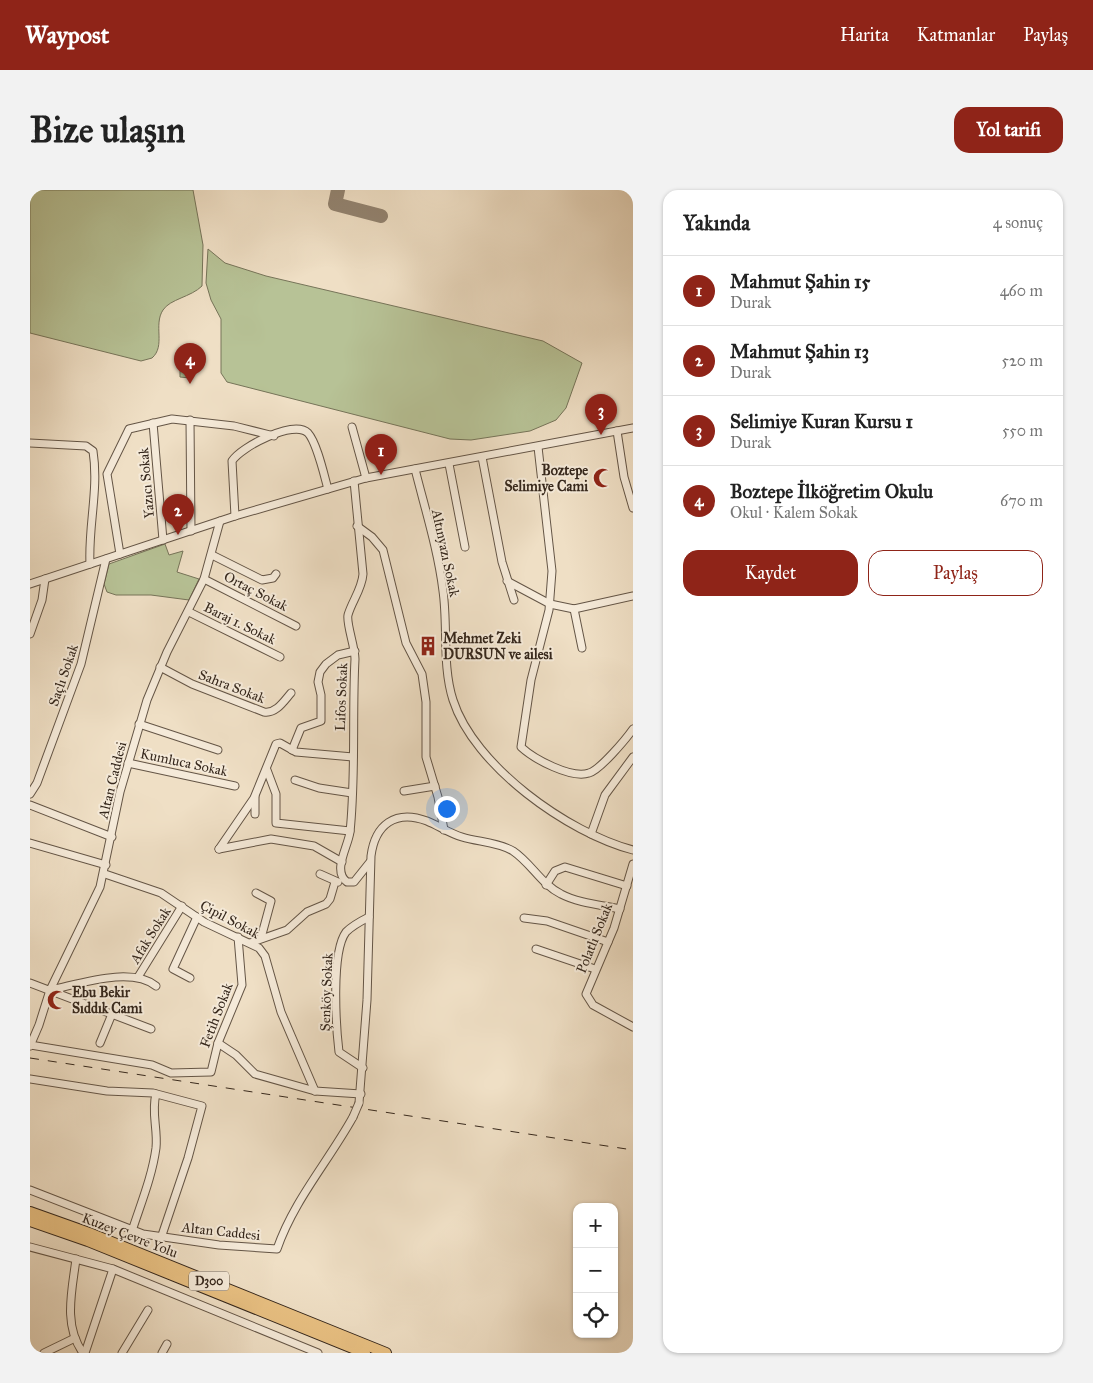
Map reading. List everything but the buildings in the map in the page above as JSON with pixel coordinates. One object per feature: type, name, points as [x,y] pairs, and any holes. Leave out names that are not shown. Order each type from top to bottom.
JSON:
[{"type":"highway","name":"Kuzey Çevre Yolu","points":[[30,1212],[98,1236],[386,1353]]},
{"type":"highway","name":"Kuzey Çevre Yolu","points":[[30,1221],[122,1255],[365,1353]]},
{"type":"street","points":[[120,554],[106,474],[129,429],[172,419],[234,426],[274,436]]},
{"type":"street","points":[[190,420],[191,531]]},
{"type":"street","name":"Yazıcı Sokak","points":[[153,424],[163,540]]},
{"type":"street","points":[[352,427],[366,478]]},
{"type":"street","points":[[235,516],[232,461],[242,450],[296,428],[308,433],[328,489]]},
{"type":"street","points":[[30,584],[235,516],[354,481],[633,428]]},
{"type":"street","points":[[618,431],[624,477],[633,508]]},
{"type":"street","points":[[30,443],[84,445],[93,451],[95,476],[90,564]]},
{"type":"street","points":[[538,447],[552,571],[550,604],[540,652],[530,680],[521,747],[540,761],[564,770],[586,774],[597,769],[630,738],[633,729]]},
{"type":"street","points":[[482,457],[507,581],[514,600]]},
{"type":"street","points":[[449,464],[464,547]]},
{"type":"street","name":"Altınyazı Sokak","points":[[415,469],[443,590],[448,680],[460,717],[475,740],[516,786],[552,812],[591,834],[633,850]]},
{"type":"street","name":"Lifos Sokak","points":[[342,862],[350,831],[353,758],[355,651],[348,618],[363,579],[354,481]]},
{"type":"street","name":"Altan Caddesi","points":[[30,1045],[40,1025],[50,990],[91,910],[105,874],[128,763],[139,724],[160,667],[204,579],[220,521]]},
{"type":"street","points":[[357,526],[372,537],[383,550],[406,643],[422,674],[426,702],[426,752],[444,830]]},
{"type":"street","points":[[212,555],[262,580],[273,578],[276,574]]},
{"type":"street","name":"Saçlı Sokak","points":[[30,794],[38,784],[79,672],[93,622],[106,560]]},
{"type":"street","points":[[30,634],[42,600],[45,579]]},
{"type":"street","name":"Ortaç Sokak","points":[[204,579],[296,626]]},
{"type":"street","points":[[507,581],[550,604],[574,608],[633,596]]},
{"type":"street","points":[[574,608],[582,648]]},
{"type":"street","name":"Baraj 1. Sokak","points":[[189,612],[280,657]]},
{"type":"street","points":[[292,750],[301,728],[321,721],[321,695],[318,682],[322,668],[338,655],[355,651]]},
{"type":"street","name":"Sahra Sokak","points":[[160,667],[192,684],[264,712],[270,713],[278,708],[291,693]]},
{"type":"street","points":[[139,724],[218,750]]},
{"type":"street","points":[[349,882],[341,874],[342,862],[314,846],[272,839],[219,849],[232,833],[255,795],[267,770],[276,744],[280,743],[296,752],[353,758]]},
{"type":"street","points":[[591,834],[605,795],[633,757]]},
{"type":"street","name":"Kumluca Sokak","points":[[128,763],[235,786]]},
{"type":"street","points":[[267,770],[276,794],[276,823],[350,831]]},
{"type":"street","points":[[295,780],[320,788],[352,793]]},
{"type":"street","points":[[404,791],[435,786]]},
{"type":"street","points":[[255,795],[256,814]]},
{"type":"street","points":[[30,805],[112,837]]},
{"type":"street","points":[[218,1043],[236,1055],[255,1074],[316,1090],[361,1094],[370,862],[375,838],[386,823],[411,818],[427,821],[444,830],[511,850],[546,884],[565,896],[620,909]]},
{"type":"street","points":[[30,843],[106,866]]},
{"type":"street","points":[[320,874],[335,882],[349,882],[357,880],[370,862]]},
{"type":"street","name":"Polatlı Sokak","points":[[633,864],[608,942],[586,991],[589,1002],[633,1027]]},
{"type":"street","points":[[546,884],[555,871],[565,867],[627,886]]},
{"type":"street","name":"Çipil Sokak","points":[[105,874],[148,887],[182,906],[197,917],[259,948],[265,956],[287,1028],[316,1090]]},
{"type":"street","points":[[250,943],[287,930],[307,912],[326,904],[330,899],[335,882]]},
{"type":"street","points":[[256,893],[271,901],[261,938]]},
{"type":"street","name":"Afak Sokak","points":[[138,977],[182,906]]},
{"type":"street","points":[[190,978],[173,969],[197,917]]},
{"type":"street","name":"Şenköy Sokak","points":[[363,1068],[339,1052],[335,1022],[337,963],[346,932],[369,917]]},
{"type":"street","points":[[524,918],[548,921],[608,942]]},
{"type":"street","name":"Fetih Sokak","points":[[30,1045],[152,1065],[171,1073],[211,1072],[218,1043],[242,985],[238,938]]},
{"type":"street","points":[[536,949],[595,969]]},
{"type":"street","points":[[50,990],[122,977],[138,977],[156,986]]},
{"type":"street","points":[[30,983],[151,1030]]},
{"type":"street","points":[[100,1043],[112,1014]]},
{"type":"street","points":[[30,1079],[107,1091],[156,1094],[202,1106],[188,1158],[161,1238]]},
{"type":"street","points":[[132,1231],[155,1156],[156,1125],[154,1110],[156,1094]]},
{"type":"street","name":"Altan Caddesi","points":[[30,1190],[132,1231],[161,1238],[277,1249],[301,1196],[354,1117],[361,1094]]},
{"type":"street","points":[[30,1247],[113,1269],[318,1353]]},
{"type":"street","points":[[76,1259],[70,1308],[75,1338],[84,1353]]},
{"type":"street","points":[[84,1353],[113,1269]]},
{"type":"street","points":[[122,1353],[148,1310]]},
{"type":"street","points":[[44,1353],[75,1338]]},
{"type":"street","points":[[162,1353],[167,1344]]},
{"type":"green space","points":[[30,190],[193,190],[203,245],[202,286],[170,303],[163,310],[159,322],[158,348],[152,358],[141,361],[30,333]]},
{"type":"green space","points":[[208,249],[225,263],[266,276],[543,341],[582,363],[566,408],[556,420],[530,431],[471,440],[450,439],[227,382],[221,373],[221,319],[211,300],[206,283]]},
{"type":"green space","points":[[180,359],[190,359],[190,378],[180,377]]},
{"type":"green space","points":[[165,544],[169,555],[183,551],[177,572],[199,579],[189,600],[151,595],[116,595],[107,592],[104,584],[109,564]]},
{"type":"taxiway","points":[[338,190],[335,204],[381,216]]},
{"type":"railway","points":[[30,1058],[633,1150]]},
{"type":"place","name":"Boztepe İlköğretim Okulu","points":[[190,384]]},
{"type":"place","name":"Selimiye Kuran Kursu 1","points":[[601,435]]},
{"type":"place","name":"Mahmut Şahin 15","points":[[381,475]]},
{"type":"place","name":"Boztepe Selimiye Cami","points":[[603,478]]},
{"type":"place","name":"Mahmut Şahin 13","points":[[178,535]]},
{"type":"place","name":"Mehmet Zeki DURSUN ve ailesi","points":[[428,646]]},
{"type":"place","name":"Ebu Bekir Sıddık Cami","points":[[57,1000]]}]
